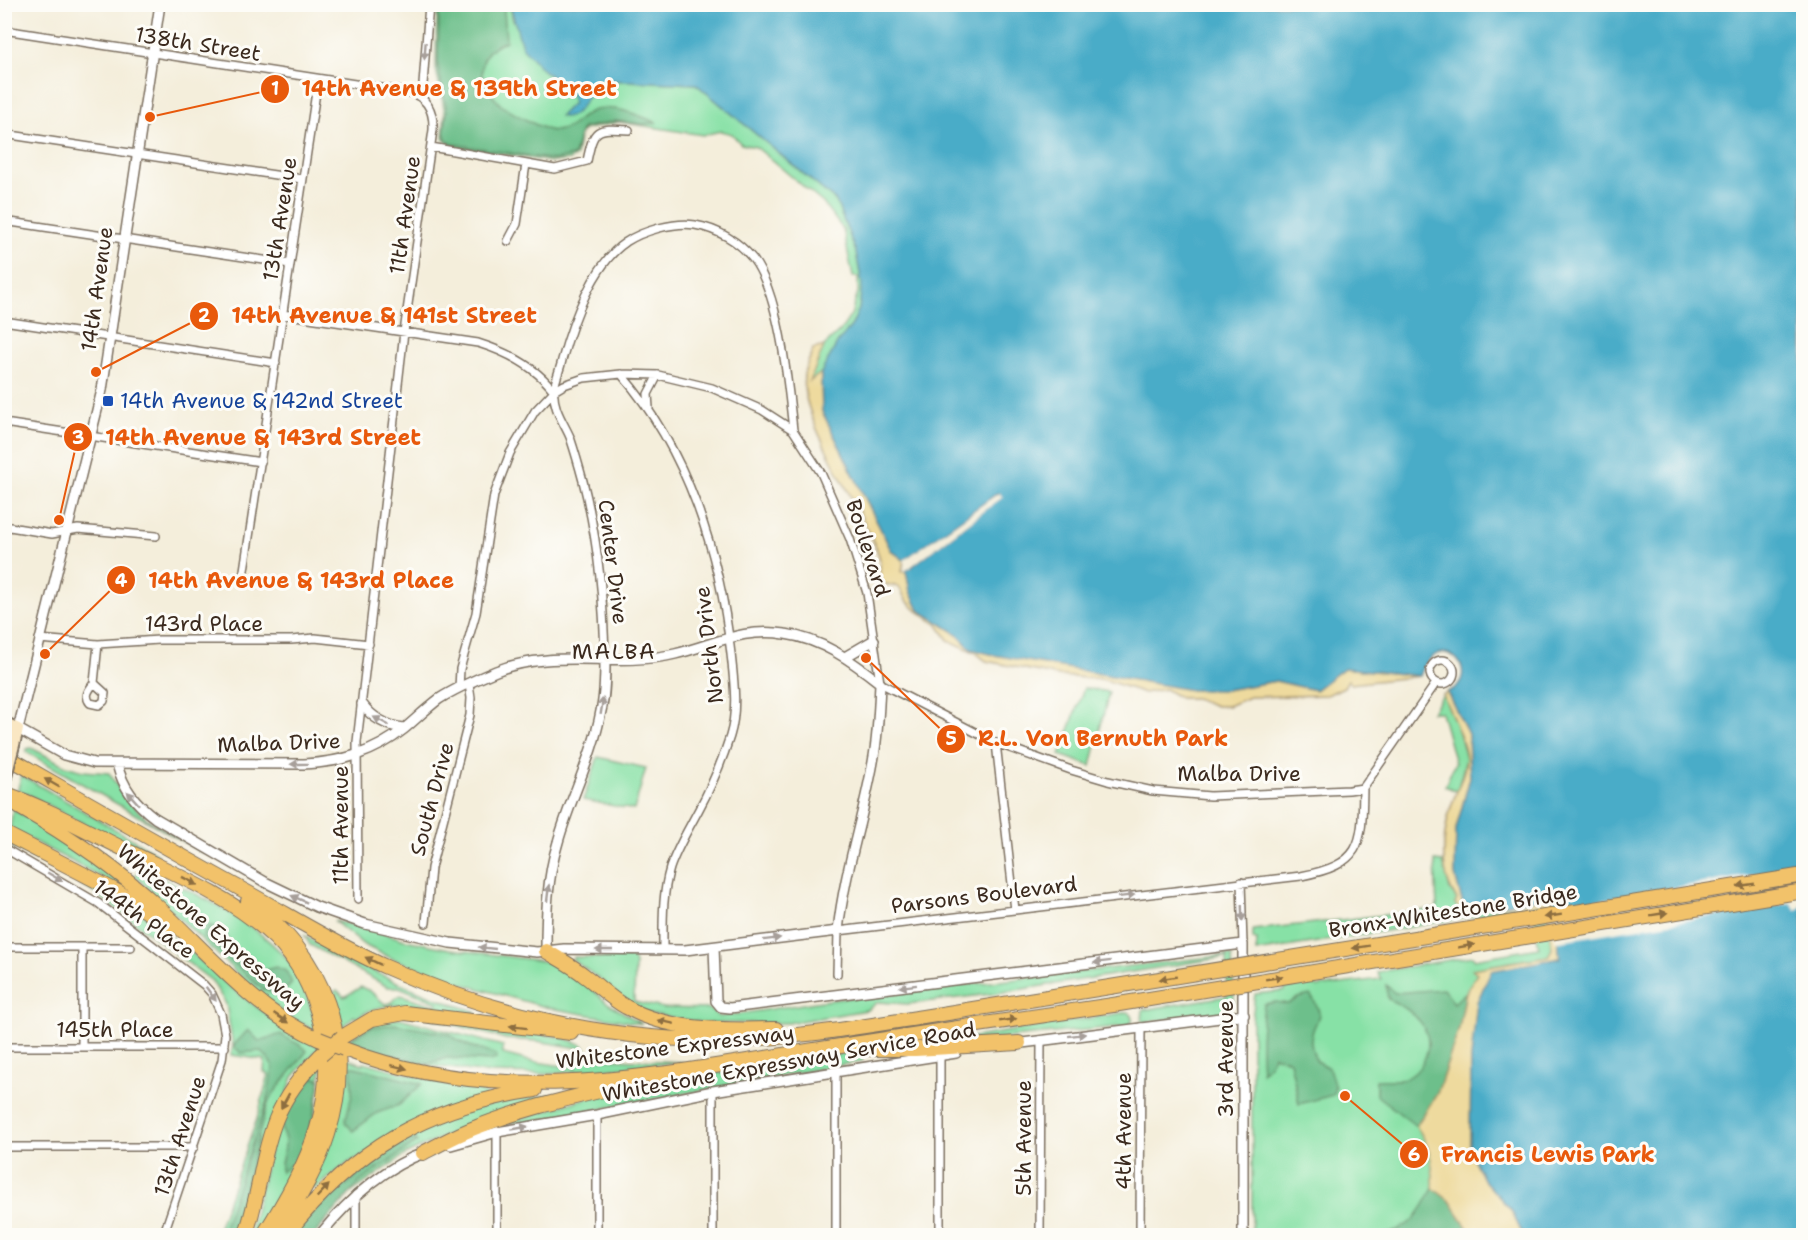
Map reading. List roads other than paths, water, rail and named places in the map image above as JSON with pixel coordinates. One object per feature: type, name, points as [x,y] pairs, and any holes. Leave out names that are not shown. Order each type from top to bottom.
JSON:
[{"type":"highway","name":"Whitestone Expressway","points":[[9,750],[139,833],[358,953],[427,984],[499,1008],[559,1023],[619,1033],[680,1039],[772,1038],[871,1025],[1110,987]]},
{"type":"highway","points":[[4,793],[28,802],[212,892],[270,933],[289,954],[301,972],[314,999],[324,1040],[327,1063],[325,1098],[318,1128],[308,1154],[262,1236]]},
{"type":"highway","name":"Whitestone Expressway","points":[[4,798],[63,833],[127,879],[247,991],[282,1019],[319,1039],[343,1043],[396,1067],[465,1080],[542,1084],[598,1081],[690,1070],[1113,1005]]},
{"type":"highway","points":[[4,833],[126,897],[164,924],[247,991]]},
{"type":"highway","points":[[139,833],[242,897],[276,923],[307,959],[327,1002],[338,1054],[338,1083],[334,1111],[318,1159],[277,1236]]},
{"type":"highway","name":"Bronx-Whitestone Bridge","points":[[1110,987],[1803,875]]},
{"type":"highway","name":"Bronx-Whitestone Bridge","points":[[1113,1005],[1803,891]]},
{"type":"highway","points":[[546,951],[584,975],[619,1003],[639,1014],[659,1021],[741,1029],[871,1025]]},
{"type":"highway","points":[[245,1236],[267,1147],[276,1119],[292,1089],[321,1055],[343,1043],[372,1019],[405,1013],[596,1036],[680,1039]]},
{"type":"highway","points":[[826,1048],[915,1049],[1019,1043]]},
{"type":"highway","points":[[423,1153],[477,1127],[520,1112],[690,1070]]},
{"type":"highway","points":[[285,1236],[311,1203],[336,1178],[374,1148],[412,1126],[442,1113],[484,1100],[598,1081]]},
{"type":"main road","points":[[4,722],[18,729]]},
{"type":"main road","name":"14th Avenue","points":[[4,785],[9,750],[18,729]]},
{"type":"street","name":"14th Avenue","points":[[18,729],[102,390],[160,4]]},
{"type":"street","name":"11th Avenue","points":[[358,899],[357,742],[404,332],[434,122],[422,98],[429,4]]},
{"type":"street","name":"138th Street","points":[[4,30],[407,92],[422,98]]},
{"type":"street","name":"13th Avenue","points":[[243,577],[318,79]]},
{"type":"street","points":[[431,147],[555,169],[587,162],[592,138],[598,131],[629,130]]},
{"type":"street","points":[[4,134],[302,179]]},
{"type":"street","points":[[508,241],[517,225],[526,164]]},
{"type":"street","points":[[4,221],[290,264]]},
{"type":"street","points":[[459,688],[462,663],[476,613],[496,488],[507,460],[527,422],[554,391],[572,324],[584,299],[608,259],[627,241],[645,232],[687,224],[702,226],[725,235],[751,257],[762,272],[769,289],[779,333],[793,430]]},
{"type":"street","points":[[282,314],[467,341],[491,347],[526,365],[542,377],[554,391]]},
{"type":"street","points":[[4,321],[276,363]]},
{"type":"street","name":"Boulevard","points":[[554,391],[584,378],[621,374],[658,375],[696,383],[762,410],[793,430],[821,473],[850,539],[867,593],[880,683],[874,761],[844,882],[838,931],[837,974]]},
{"type":"street","name":"North Drive","points":[[621,374],[649,408],[673,451],[694,499],[716,570],[729,637],[734,683],[731,733],[720,765],[670,868],[663,907],[663,950]]},
{"type":"street","points":[[649,408],[648,394],[658,375]]},
{"type":"street","name":"Center Drive","points":[[546,951],[546,903],[551,867],[561,831],[598,725],[604,695],[605,661],[602,589],[593,526],[575,455],[555,405],[554,391]]},
{"type":"street","points":[[4,423],[261,462]]},
{"type":"street","points":[[4,526],[51,534],[78,530],[156,536]]},
{"type":"street","name":"Malba Drive","points":[[117,764],[304,764],[335,761],[357,756],[379,746],[405,728],[439,699],[504,668],[535,661],[635,660],[676,654],[753,632],[783,633],[807,639],[845,657],[880,683],[996,742],[1108,781],[1176,794],[1222,797],[1363,788]]},
{"type":"street","name":"143rd Place","points":[[39,639],[98,644],[159,640],[315,638],[369,644]]},
{"type":"street","points":[[845,657],[874,640]]},
{"type":"street","points":[[94,683],[98,644]]},
{"type":"street","points":[[1363,788],[1437,682]]},
{"type":"street","name":"South Drive","points":[[426,923],[431,868],[470,715],[469,684]]},
{"type":"street","points":[[362,704],[378,720],[405,728]]},
{"type":"street","points":[[18,729],[70,758],[94,763],[117,764],[126,791],[150,814],[265,882],[317,907],[365,924],[434,940],[487,948],[546,951]]},
{"type":"street","points":[[996,742],[1015,910]]},
{"type":"street","name":"Parsons Boulevard","points":[[546,951],[714,947],[1327,871],[1347,860],[1360,838],[1363,788]]},
{"type":"street","name":"144th Place","points":[[4,848],[98,903],[204,985],[212,994],[222,1014],[225,1047]]},
{"type":"street","name":"3rd Avenue","points":[[1241,882],[1244,1015],[1243,1236]]},
{"type":"street","points":[[714,947],[715,998],[719,1006],[733,1008],[1243,944]]},
{"type":"street","points":[[4,947],[131,947]]},
{"type":"street","points":[[82,947],[82,1047]]},
{"type":"street","name":"Whitestone Expressway Service Road","points":[[319,1236],[356,1195],[376,1179],[423,1153],[497,1132],[597,1115],[713,1091],[940,1055],[1244,1015]]},
{"type":"street","name":"4th Avenue","points":[[1140,1236],[1141,1027]]},
{"type":"street","name":"5th Avenue","points":[[1040,1236],[1041,1040]]},
{"type":"street","name":"145th Place","points":[[4,1047],[225,1047]]},
{"type":"street","name":"13th Avenue","points":[[163,1236],[225,1047]]},
{"type":"street","points":[[940,1055],[940,1236]]},
{"type":"street","points":[[836,1072],[836,1236]]},
{"type":"street","points":[[713,1091],[713,1236]]},
{"type":"street","points":[[597,1115],[597,1236]]},
{"type":"street","points":[[496,1236],[497,1132]]},
{"type":"street","points":[[4,1147],[194,1147]]},
{"type":"street","points":[[356,1195],[356,1236]]},
{"type":"water","points":[[510,5],[1803,5],[1803,1235],[1523,1235],[1511,1210],[1483,1179],[1470,1151],[1471,1058],[1477,1002],[1491,971],[1560,958],[1553,896],[1508,904],[1463,905],[1455,875],[1456,829],[1470,778],[1468,734],[1447,692],[1458,685],[1462,675],[1461,666],[1456,658],[1447,654],[1438,654],[1428,661],[1420,676],[1344,668],[1315,690],[1276,681],[1225,690],[1191,690],[971,649],[956,633],[919,610],[910,591],[906,571],[1002,497],[998,493],[904,560],[891,550],[822,411],[821,373],[838,342],[852,325],[859,309],[862,284],[856,252],[836,201],[696,84],[604,80],[597,82],[577,111],[566,117],[560,116],[573,103],[571,93],[542,69],[522,47]]},
{"type":"place","name":"14th Avenue & 139th Street","points":[[150,117]]},
{"type":"place","name":"14th Avenue & 141st Street","points":[[96,372]]},
{"type":"place","name":"14th Avenue & 142nd Street","points":[[108,401]]},
{"type":"place","name":"14th Avenue & 143rd Street","points":[[59,520]]},
{"type":"place","name":"14th Avenue & 143rd Place","points":[[45,654]]},
{"type":"place","name":"R.L. Von Bernuth Park","points":[[866,658]]},
{"type":"place","name":"Francis Lewis Park","points":[[1345,1096]]},
{"type":"district","name":"MALBA","points":[[614,651]]}]
